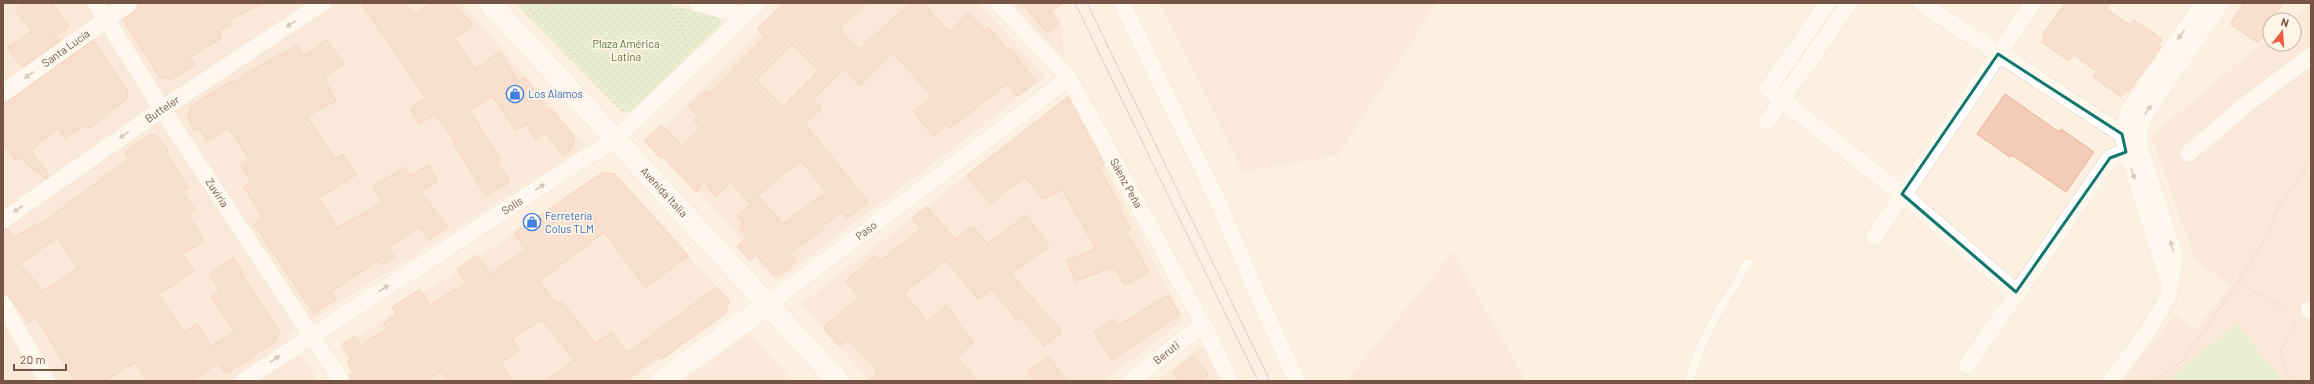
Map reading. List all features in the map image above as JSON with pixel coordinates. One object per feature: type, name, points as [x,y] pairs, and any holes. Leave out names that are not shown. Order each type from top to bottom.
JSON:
[{"type":"street","name":"Zuviría","points":[[96,3],[162,108],[341,381]]},
{"type":"street","name":"Santa Lucía","points":[[3,93],[129,3]]},
{"type":"street","name":"Butteler","points":[[3,220],[162,108],[324,3]]},
{"type":"street","name":"Avenida Italia","points":[[490,3],[616,138],[838,381]]},
{"type":"street","points":[[697,3],[745,16]]},
{"type":"street","name":"Solís","points":[[243,381],[616,138],[758,3]]},
{"type":"street","name":"Sáenz Peña","points":[[998,3],[1069,78],[1203,324],[1230,381]]},
{"type":"street","points":[[1122,3],[1220,206],[1260,303],[1297,381]]},
{"type":"street","points":[[1827,3],[1768,89],[1902,194],[2016,292]]},
{"type":"street","points":[[1767,122],[1849,3]]},
{"type":"street","points":[[1921,3],[2132,143]]},
{"type":"street","points":[[1874,238],[1902,194],[2033,3]]},
{"type":"street","points":[[2111,381],[2150,326],[2168,297],[2169,284],[2132,143],[2129,110],[2203,3]]},
{"type":"street","points":[[1967,366],[2016,292],[2110,158],[2132,143],[2144,117],[2221,3]]},
{"type":"street","points":[[2189,153],[2248,103],[2311,56]]},
{"type":"street","name":"Paso","points":[[661,381],[767,305],[1069,78]]},
{"type":"street","points":[[3,304],[47,381]]},
{"type":"street","name":"Beruti","points":[[1130,381],[1203,324]]},
{"type":"lane","points":[[1689,381],[1697,352],[1705,334],[1748,263]]},
{"type":"path","points":[[510,24],[555,3]]},
{"type":"path","points":[[681,3],[680,23],[683,38],[696,63]]},
{"type":"path","points":[[2154,381],[2182,362],[2238,282],[2270,231],[2276,210],[2311,160]]},
{"type":"path","points":[[2238,282],[2300,318],[2279,353],[2292,381]]},
{"type":"highlighted area","points":[[1998,54],[2122,134],[2126,152],[2110,158],[2016,292],[1902,194]]},
{"type":"shaded area","points":[[3,3],[462,3],[586,146],[288,335],[319,381],[3,381]]},
{"type":"shaded area","points":[[787,3],[979,3],[1046,77],[777,282],[653,137]]},
{"type":"shaded area","points":[[1012,3],[1052,3],[1062,24],[1065,61]]},
{"type":"shaded area","points":[[1159,3],[1437,3],[1338,155],[1243,172]]},
{"type":"shaded area","points":[[2311,3],[2311,381],[2120,381],[2175,315],[2195,330],[2230,287],[2195,259],[2151,136],[2262,43],[2262,52],[2302,52],[2302,12],[2300,12]]},
{"type":"shaded area","points":[[1069,96],[1184,320],[1105,381],[871,381],[801,304]]},
{"type":"shaded area","points":[[557,205],[659,223],[729,301],[726,313],[630,381],[362,381],[340,348]]},
{"type":"shaded area","points":[[1453,252],[1526,381],[1346,381]]},
{"type":"shaded area","points":[[748,333],[793,381],[685,381]]},
{"type":"shaded area","points":[[1199,347],[1207,350],[1222,381],[1157,381]]},
{"type":"green space","name":"Plaza América Latina","points":[[515,3],[665,3],[721,18],[722,26],[720,31],[629,112],[623,113]]},
{"type":"green space","points":[[2235,324],[2284,381],[2169,381]]},
{"type":"building","points":[[23,3],[51,3],[69,26],[53,38],[62,39],[22,67],[8,47],[32,32],[15,10]]},
{"type":"building","points":[[139,3],[263,3],[229,20],[231,24],[218,31],[222,38],[190,57],[195,65],[171,79],[160,77],[126,25],[124,19],[135,11]]},
{"type":"building","points":[[361,3],[405,3],[413,15],[432,3],[453,3],[473,25],[454,38],[476,69],[499,52],[519,81],[525,77],[548,111],[551,109],[574,136],[573,147],[563,155],[545,132],[536,140],[527,124],[516,130],[492,96],[470,111],[500,160],[497,162],[510,182],[486,196],[454,144],[456,143],[435,114],[420,124],[410,109],[426,98]]},
{"type":"building","points":[[784,3],[867,3],[839,29],[859,49],[911,3],[923,3],[950,32],[968,13],[985,30],[988,27],[1009,51],[1011,49],[1036,82],[1017,96],[1008,83],[950,128],[947,124],[933,136],[914,112],[932,96],[893,53],[860,86],[844,69],[813,99],[822,108],[805,124],[868,202],[847,218],[842,211],[822,227],[823,229],[790,254],[796,261],[782,273],[774,275],[756,255],[750,261],[737,246],[747,237],[739,227],[743,223],[737,216],[759,197],[783,224],[826,192],[801,160],[749,203],[731,182],[716,196],[704,183],[696,192],[663,157],[661,159],[644,141],[661,125],[682,146],[701,128],[694,120],[699,116],[689,106],[706,91],[709,94],[765,37],[757,29]],"holes":[[[792,45],[818,71],[783,106],[757,80]]]},
{"type":"building","points":[[1021,3],[1063,3],[1050,12],[1059,23],[1048,33]]},
{"type":"building","points":[[2065,3],[2110,3],[2106,9],[2131,25],[2134,20],[2162,39],[2158,45],[2161,47],[2128,92],[2126,90],[2121,97],[2093,77],[2097,72],[2074,55],[2069,61],[2041,42],[2045,36],[2043,34]]},
{"type":"building","points":[[2244,3],[2283,3],[2277,12],[2262,12],[2262,37],[2258,43],[2230,24]]},
{"type":"building","points":[[326,40],[344,64],[324,78],[336,101],[307,116],[335,159],[343,154],[356,175],[319,198],[337,228],[383,202],[373,187],[404,167],[410,176],[428,165],[438,181],[421,192],[447,227],[429,240],[419,227],[388,247],[394,257],[382,265],[379,260],[331,292],[336,299],[314,313],[254,224],[264,218],[244,187],[251,182],[241,166],[250,160],[228,127],[207,141],[199,128],[195,131],[188,119],[190,107],[218,89],[235,80],[236,81],[270,59],[297,46],[303,56]]},
{"type":"building","points":[[91,42],[94,42],[128,91],[127,99],[89,128],[86,125],[65,139],[58,128],[31,150],[49,176],[45,179],[20,158],[15,160],[3,143],[3,103],[9,101]]},
{"type":"building","points":[[2005,94],[2059,132],[2061,129],[2094,152],[2066,192],[2012,155],[2010,157],[1977,134]]},
{"type":"building","points":[[1068,97],[1104,164],[1099,168],[1121,207],[1119,208],[1130,229],[1126,232],[1149,272],[1125,285],[1114,267],[1075,281],[1067,260],[1096,249],[1063,190],[1043,199],[1025,176],[990,204],[967,175]]},
{"type":"building","points":[[149,135],[157,136],[168,151],[166,152],[188,188],[182,191],[195,210],[188,215],[204,241],[182,254],[194,271],[158,295],[184,332],[197,324],[211,346],[234,331],[211,297],[220,291],[209,274],[233,258],[243,272],[241,273],[279,330],[277,340],[226,374],[218,363],[191,381],[148,381],[136,362],[104,381],[75,381],[36,317],[29,322],[3,289],[3,230],[8,229],[14,238],[38,223],[39,225],[129,159],[125,153]],"holes":[[[57,238],[78,268],[42,292],[30,275],[19,264]]]},
{"type":"building","points":[[603,172],[615,174],[689,256],[645,287],[604,232],[539,281],[557,304],[561,301],[596,344],[611,332],[627,353],[717,287],[729,301],[726,313],[662,359],[659,354],[625,381],[546,381],[574,360],[542,319],[512,339],[519,350],[501,363],[513,381],[449,381],[441,371],[427,381],[351,381],[349,375],[353,372],[347,362],[352,359],[342,344],[355,336],[361,345],[388,329],[384,323],[397,315],[392,307],[420,289],[430,305],[467,283],[457,269],[477,255],[490,274],[526,250],[514,233]]},
{"type":"building","points":[[927,207],[955,239],[973,226],[987,244],[1026,215],[1049,246],[1011,274],[1062,332],[1044,346],[1022,318],[1018,321],[992,289],[978,299],[946,260],[904,293],[928,322],[946,305],[959,321],[957,322],[974,342],[957,357],[977,381],[868,381],[878,371],[848,339],[840,347],[823,328],[859,297],[846,281],[875,256],[880,261],[921,229],[912,218]]},
{"type":"building","points":[[1168,295],[1180,314],[1112,360],[1094,332],[1114,319],[1118,326]]},
{"type":"building","points":[[1048,356],[1067,381],[1035,381],[1028,372]]},
{"type":"building","points":[[1194,356],[1208,375],[1200,381],[1180,381],[1173,372]]},
{"type":"tram line","points":[[1075,3],[1258,381]]},
{"type":"tram line","points":[[1087,3],[1270,381]]},
{"type":"place","name":"Los Alamos","points":[[515,94]]},
{"type":"place","name":"Ferretería Colus TLM","points":[[532,222]]}]
